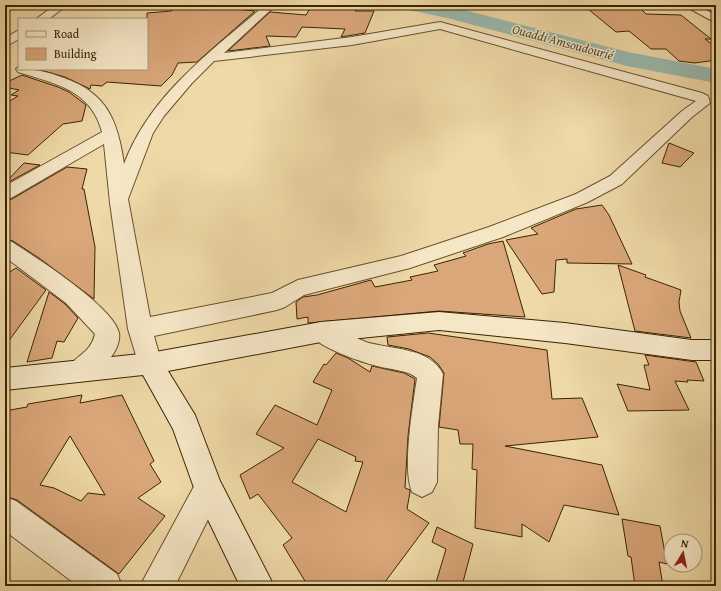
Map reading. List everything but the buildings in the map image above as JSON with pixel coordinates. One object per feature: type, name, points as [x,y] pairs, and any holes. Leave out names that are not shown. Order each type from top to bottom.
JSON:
[{"type":"street","points":[[43,18],[62,5]]},
{"type":"street","points":[[119,200],[145,133],[172,96],[210,58],[271,5]]},
{"type":"street","points":[[688,5],[716,20]]},
{"type":"street","points":[[140,329],[278,301],[298,288],[403,263],[496,232],[582,198],[616,180],[688,114],[703,103],[703,100],[697,96],[440,25],[352,41],[210,58]]},
{"type":"street","points":[[5,43],[18,35]]},
{"type":"street","points":[[26,70],[78,89],[94,101],[106,117],[116,161],[119,200],[140,329],[150,364],[185,424],[208,489],[257,586]]},
{"type":"street","points":[[5,194],[109,135]]},
{"type":"street","points":[[5,247],[62,288],[100,322],[107,333],[103,351],[79,371]]},
{"type":"street","points":[[5,379],[150,364],[321,332],[439,321],[565,333],[692,350],[716,350]]},
{"type":"street","points":[[321,332],[373,354],[425,368],[430,374],[424,426],[422,482]]},
{"type":"street","points":[[157,586],[208,489]]},
{"type":"street","points":[[5,512],[105,586]]},
{"type":"waterway","name":"Ouaddi Amsoudourié","points":[[411,5],[449,12],[627,59],[716,76]]}]
